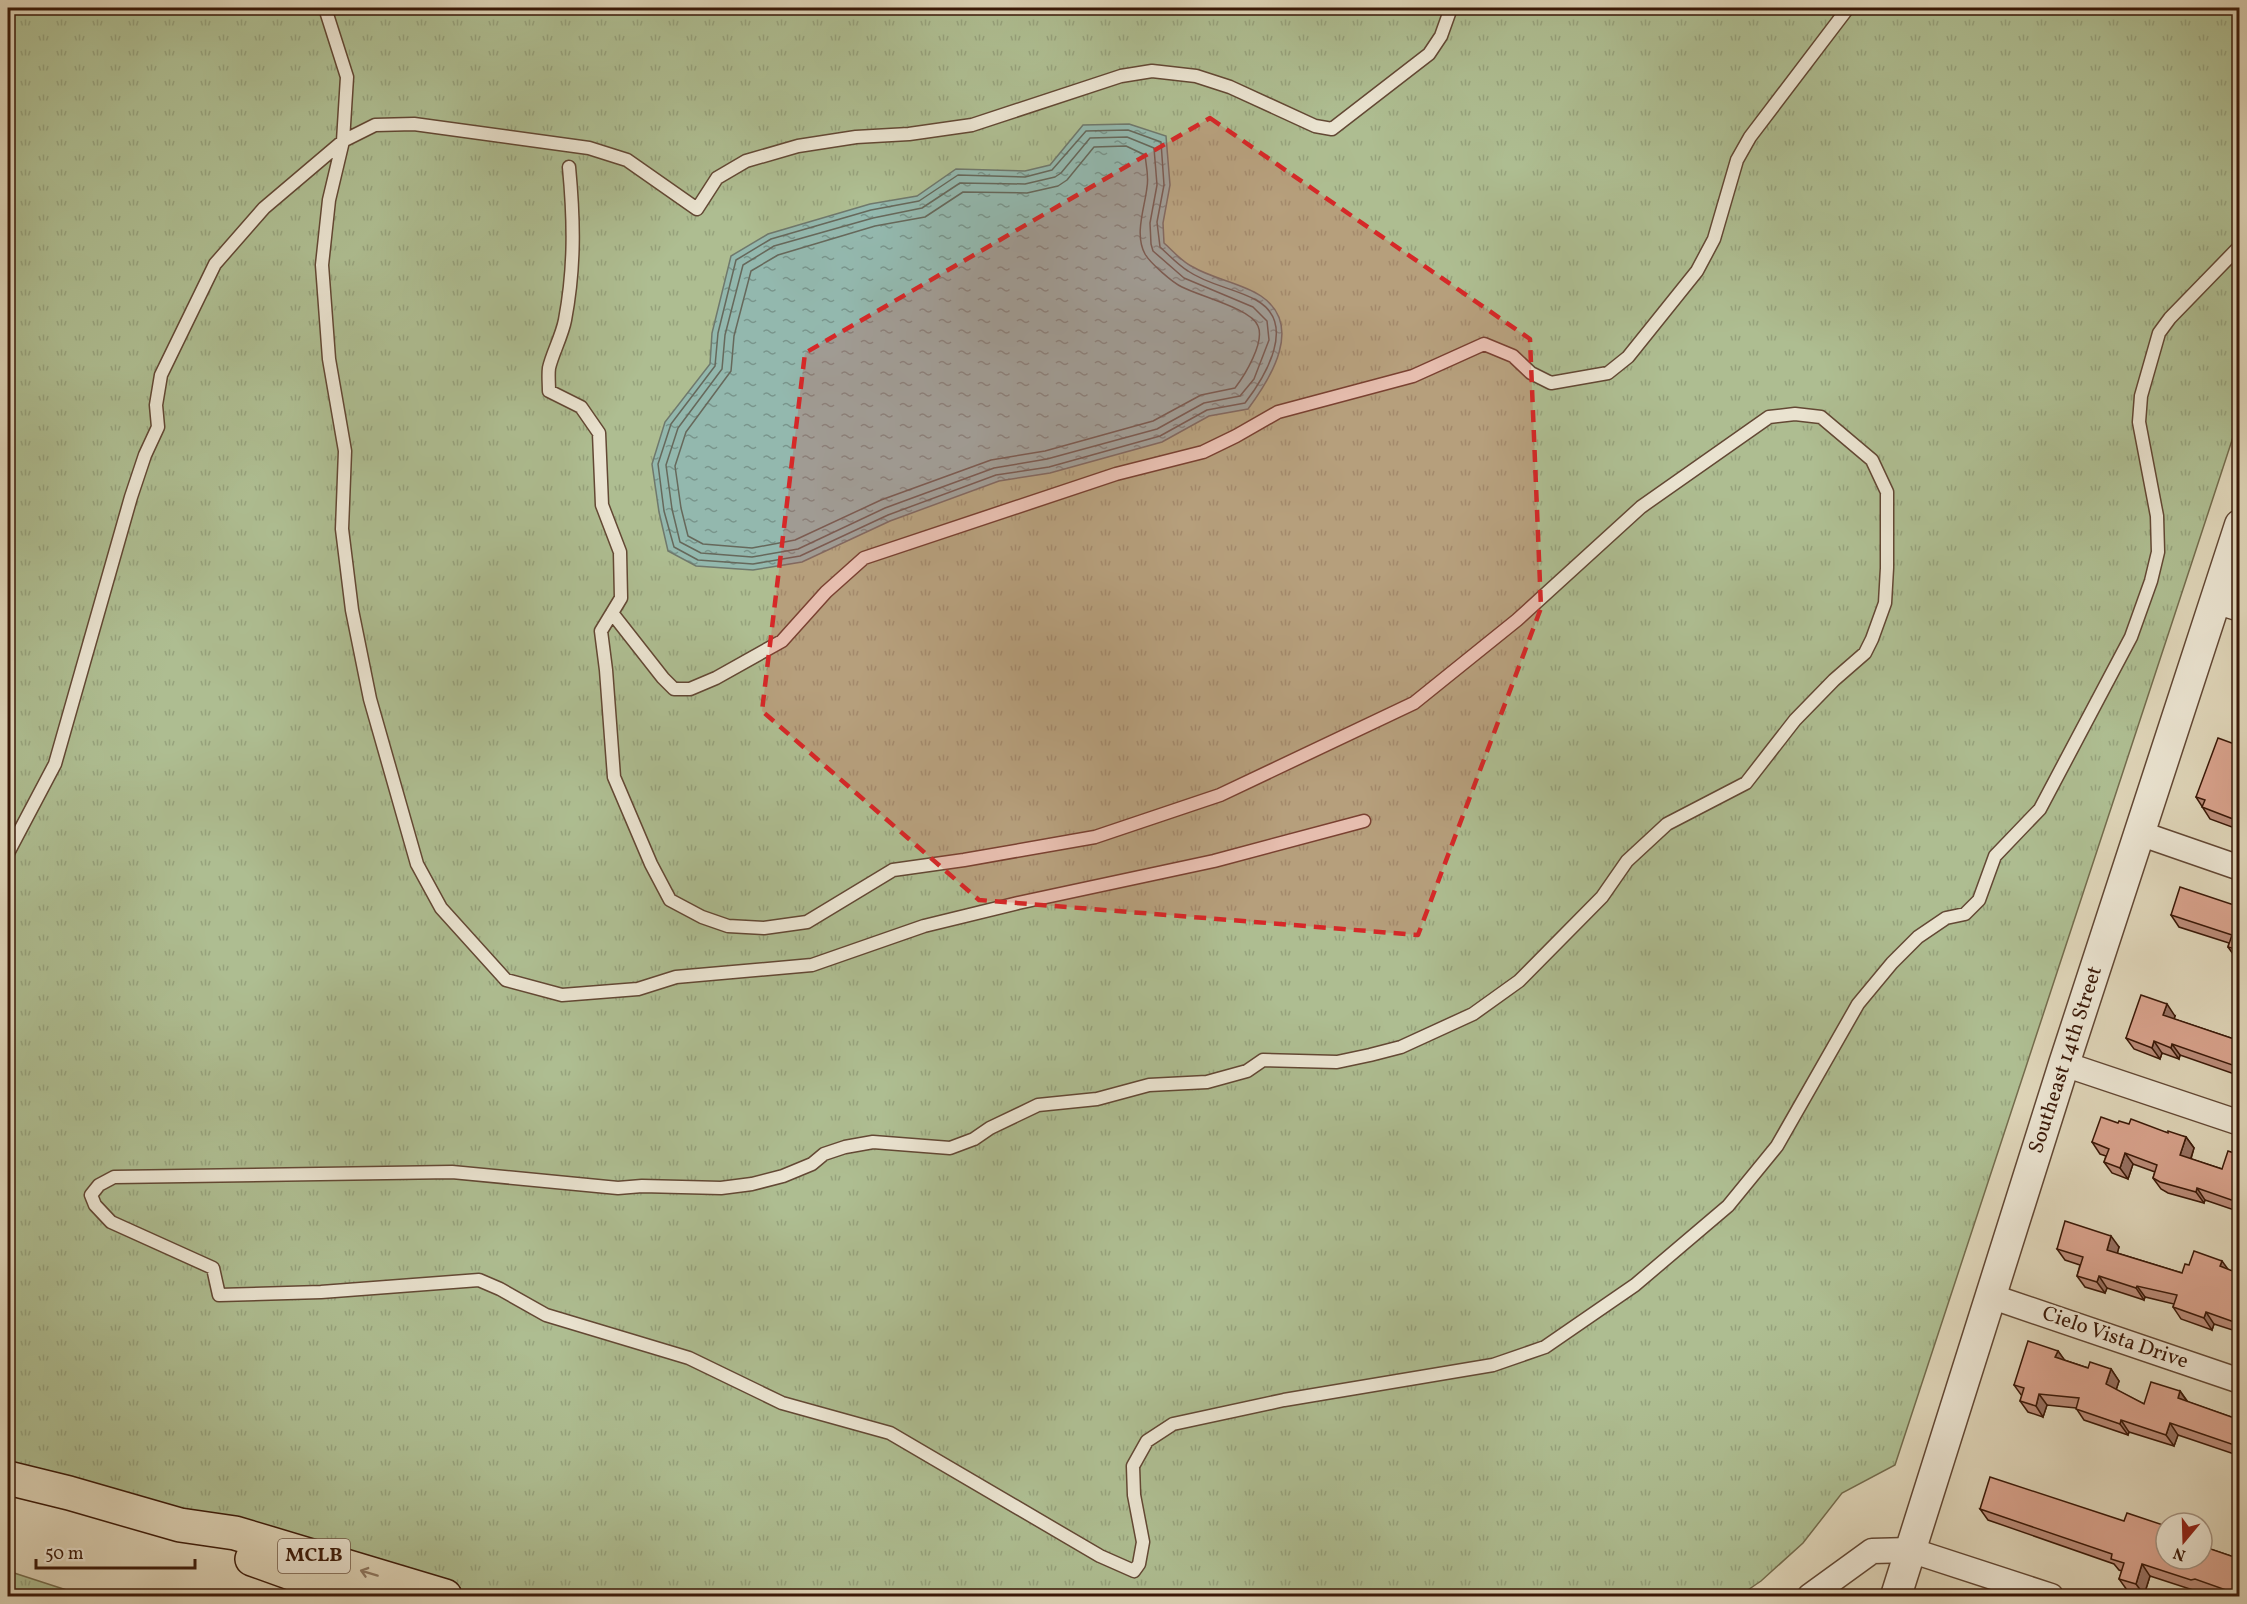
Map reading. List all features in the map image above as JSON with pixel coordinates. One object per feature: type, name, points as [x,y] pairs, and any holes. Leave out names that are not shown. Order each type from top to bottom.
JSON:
[{"type":"main road","name":"MCLB","points":[[8,1478],[180,1525],[235,1533],[445,1596]]},
{"type":"main road","name":"MCLB","points":[[180,1525],[230,1551],[355,1596]]},
{"type":"street","name":"Southeast 14th Street","points":[[1896,1596],[2139,833],[2227,605],[2240,525]]},
{"type":"street","points":[[2139,833],[2240,868]]},
{"type":"street","points":[[2064,1064],[2240,1123]]},
{"type":"street","name":"Cielo Vista Drive","points":[[1990,1296],[2240,1381]]},
{"type":"street","points":[[1810,1596],[1872,1551],[1910,1550],[2051,1596]]},
{"type":"lane","points":[[325,8],[346,77],[343,141],[329,200],[322,265],[329,359],[345,451],[342,529],[352,610],[370,699],[417,864],[441,908],[506,980],[562,995],[638,989],[676,977],[812,965],[924,926],[1018,903],[1214,861],[1364,821]]},
{"type":"lane","points":[[8,853],[55,764],[131,497],[145,454],[158,427],[156,405],[161,375],[174,345],[215,264],[264,208],[343,141],[375,125],[414,124],[589,148],[627,160],[697,209],[717,178],[746,161],[798,146],[822,142],[856,137],[909,134],[972,125],[1120,76],[1152,71],[1196,76],[1230,87],[1315,126],[1332,129],[1429,54],[1441,36],[1451,8]]},
{"type":"lane","points":[[612,613],[674,689],[690,688],[716,678],[782,642],[826,592],[864,558],[1116,474],[1203,452],[1278,412],[1413,375],[1484,344],[1513,356],[1532,373],[1551,383],[1608,373],[1628,357],[1697,271],[1714,239],[1737,160],[1750,137],[1848,8]]},
{"type":"lane","points":[[569,168],[574,240],[572,279],[565,321],[550,366],[549,391],[581,407],[599,433],[602,506],[620,552],[621,598],[601,631],[614,777],[651,864],[670,900],[702,917],[728,926],[764,928],[807,922],[893,870],[1095,837],[1220,795],[1414,703],[1517,620],[1641,507],[1769,417],[1795,414],[1821,417],[1872,460],[1887,492],[1885,603],[1865,653],[1834,680],[1795,720],[1746,783],[1667,824],[1627,861],[1602,897],[1518,981],[1473,1014],[1401,1047],[1337,1062],[1263,1060],[1247,1071],[1207,1082],[1149,1084],[1097,1099],[1038,1105],[990,1128],[974,1139],[950,1148],[873,1142],[845,1147],[824,1154],[812,1164],[783,1176],[752,1184],[721,1188],[642,1185],[618,1188],[452,1172],[114,1177],[99,1185],[91,1195],[95,1205],[111,1222],[213,1268],[219,1295],[321,1292],[479,1280],[546,1315],[689,1358],[782,1403],[890,1433],[1100,1556],[1134,1571],[1139,1564],[1143,1542],[1134,1495],[1133,1466],[1147,1442],[1173,1424],[1284,1400],[1494,1365],[1545,1347],[1635,1285],[1728,1206],[1777,1146],[1858,1004],[1892,963],[1918,937],[1946,918],[1965,914],[1979,900],[1995,856],[2040,809],[2131,637],[2151,581],[2158,552],[2157,516],[2139,422],[2141,396],[2159,333],[2170,318],[2240,246]]},
{"type":"highlighted area","points":[[1210,118],[1530,339],[1541,608],[1418,935],[979,900],[762,711],[805,353]]},
{"type":"green space","points":[[8,8],[2239,8],[2239,419],[1895,1465],[1842,1493],[1803,1543],[1761,1581],[1739,1596],[402,1596],[8,1475]]},
{"type":"green space","points":[[8,1571],[85,1596],[8,1596]]},
{"type":"water","points":[[1129,124],[1166,136],[1170,185],[1163,223],[1164,243],[1189,265],[1261,296],[1274,308],[1280,322],[1282,336],[1274,367],[1248,409],[1209,416],[1162,442],[1050,473],[999,481],[890,521],[802,562],[753,570],[696,566],[668,551],[652,464],[665,422],[710,364],[712,333],[731,256],[768,234],[870,204],[917,196],[956,169],[1025,171],[1050,165],[1083,125]]},
{"type":"building","points":[[2218,738],[2240,746],[2240,818],[2234,816],[2233,819],[2202,807],[2205,800],[2196,797]]},
{"type":"building","points":[[2180,887],[2240,907],[2240,950],[2228,947],[2232,935],[2171,915]]},
{"type":"building","points":[[2141,995],[2167,1004],[2163,1015],[2240,1041],[2240,1065],[2238,1067],[2172,1044],[2171,1048],[2154,1041],[2152,1048],[2126,1038]]},
{"type":"building","points":[[2101,1117],[2129,1124],[2131,1119],[2186,1137],[2180,1155],[2222,1169],[2228,1151],[2240,1155],[2240,1203],[2197,1188],[2196,1192],[2160,1182],[2153,1178],[2157,1165],[2125,1153],[2120,1168],[2104,1162],[2109,1149],[2092,1142]]},
{"type":"building","points":[[2065,1221],[2111,1236],[2107,1250],[2182,1273],[2185,1264],[2189,1265],[2194,1251],[2222,1261],[2220,1266],[2240,1274],[2240,1330],[2236,1328],[2237,1323],[2206,1312],[2204,1318],[2173,1307],[2177,1295],[2137,1286],[2136,1288],[2099,1276],[2097,1282],[2077,1276],[2083,1257],[2057,1249]]},
{"type":"building","points":[[2028,1341],[2058,1351],[2055,1357],[2088,1368],[2090,1362],[2111,1369],[2106,1384],[2144,1404],[2151,1382],[2180,1391],[2178,1398],[2240,1420],[2240,1447],[2170,1423],[2166,1435],[2121,1420],[2120,1424],[2076,1409],[2079,1398],[2039,1394],[2036,1406],[2020,1401],[2024,1388],[2014,1385]]},
{"type":"building","points":[[1990,1477],[2124,1521],[2127,1513],[2154,1522],[2154,1568],[2142,1564],[2136,1584],[2119,1579],[2124,1563],[2111,1559],[2112,1554],[1980,1509]]},
{"type":"building","points":[[2214,1550],[2240,1559],[2240,1595],[2195,1579],[2191,1580],[2163,1571],[2214,1571]]}]
